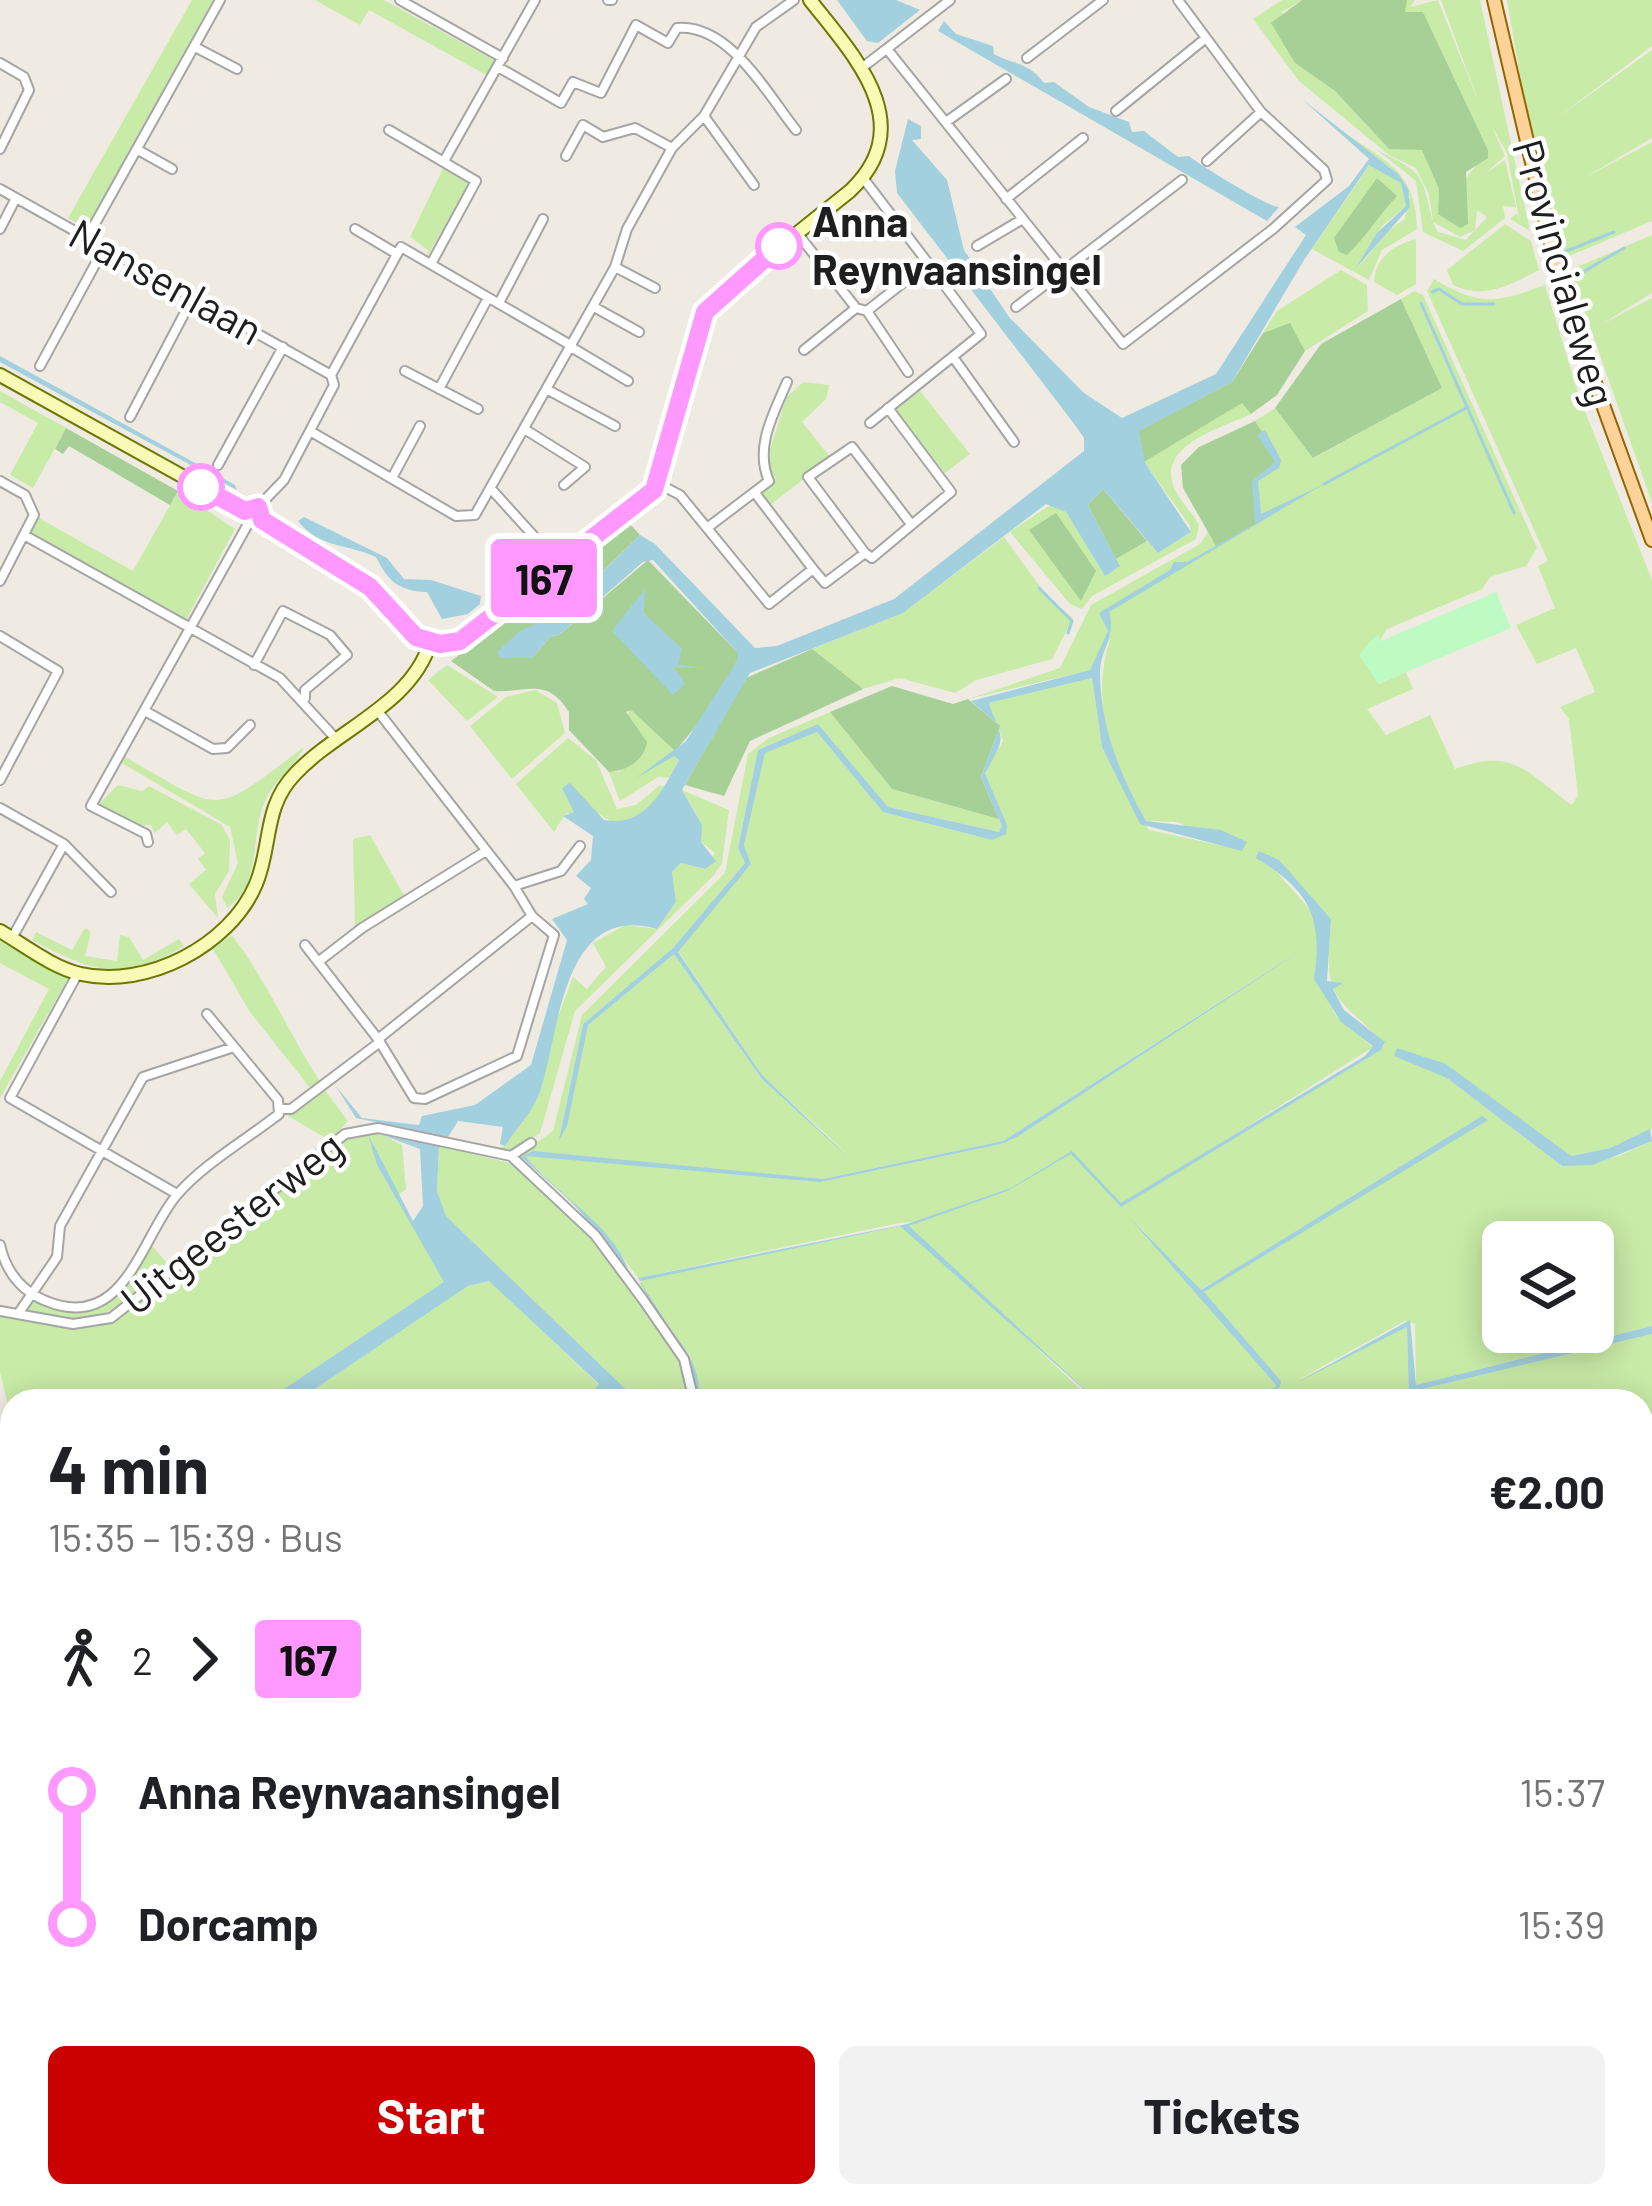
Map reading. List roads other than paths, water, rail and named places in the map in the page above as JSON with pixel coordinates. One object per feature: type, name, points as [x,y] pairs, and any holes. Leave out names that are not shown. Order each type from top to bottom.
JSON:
[{"type":"main road","name":"Provincialeweg","points":[[1494,0],[1563,295],[1652,540]]},
{"type":"street","points":[[87,238],[220,0]]},
{"type":"street","points":[[400,0],[561,103],[573,82],[601,93],[636,25],[668,43],[677,28],[692,27],[736,54],[796,130]]},
{"type":"street","points":[[444,161],[536,0]]},
{"type":"street","points":[[310,431],[462,518],[475,515],[615,267],[627,229],[672,148],[704,116],[736,54],[756,27],[794,0]]},
{"type":"street","points":[[0,375],[370,587],[410,632],[430,643],[468,638],[657,483],[705,312],[724,290],[863,178],[880,119],[878,96],[862,67],[810,0]]},
{"type":"street","points":[[862,67],[950,0]]},
{"type":"street","points":[[1028,58],[1103,0]]},
{"type":"street","points":[[886,49],[1123,344],[1324,188],[1324,170],[1261,112],[1178,0]]},
{"type":"street","points":[[1116,111],[1206,38]]},
{"type":"street","points":[[195,47],[237,69]]},
{"type":"street","points":[[0,63],[24,77],[29,90],[0,149]]},
{"type":"street","points":[[946,122],[1006,79]]},
{"type":"street","points":[[1207,161],[1261,112]]},
{"type":"street","points":[[704,116],[754,185]]},
{"type":"street","points":[[566,156],[583,125],[604,136],[635,128],[672,148]]},
{"type":"street","points":[[389,130],[476,181],[430,264]]},
{"type":"street","points":[[1006,199],[1083,138]]},
{"type":"street","points":[[138,150],[172,169]]},
{"type":"street","points":[[863,178],[981,334],[870,423]]},
{"type":"street","points":[[1016,307],[1182,179]]},
{"type":"street","name":"Nansenlaan","points":[[0,189],[331,375]]},
{"type":"street","points":[[0,229],[16,198]]},
{"type":"street","points":[[499,303],[543,219]]},
{"type":"street","points":[[977,246],[1021,220]]},
{"type":"street","points":[[355,229],[430,264],[628,381]]},
{"type":"street","points":[[797,232],[908,372]]},
{"type":"street","points":[[40,366],[104,248]]},
{"type":"street","points":[[148,842],[146,834],[91,806],[253,516],[284,480],[334,385],[331,375],[399,250]]},
{"type":"street","points":[[804,350],[928,263]]},
{"type":"street","points":[[615,267],[655,288]]},
{"type":"street","points":[[130,417],[193,297]]},
{"type":"street","points":[[439,388],[488,298]]},
{"type":"street","points":[[593,307],[639,332]]},
{"type":"street","points":[[218,465],[283,347]]},
{"type":"street","points":[[953,357],[1014,442]]},
{"type":"street","points":[[405,370],[478,409]]},
{"type":"street","points":[[707,528],[769,481],[760,462],[775,404],[787,382]]},
{"type":"street","points":[[548,390],[615,426]]},
{"type":"street","points":[[888,408],[952,492],[872,558],[808,477],[852,447],[911,524]]},
{"type":"street","points":[[392,478],[420,426]]},
{"type":"street","points":[[526,430],[585,467],[564,485]]},
{"type":"street","points":[[0,481],[33,505],[24,535],[0,581]]},
{"type":"street","points":[[657,483],[676,492],[769,604],[813,569]]},
{"type":"street","points":[[492,491],[560,566]]},
{"type":"street","points":[[755,493],[826,583],[865,553]]},
{"type":"street","points":[[24,535],[254,665],[305,700],[337,740]]},
{"type":"street","points":[[254,665],[283,611],[329,635],[347,655],[305,689],[305,700]]},
{"type":"street","points":[[0,636],[58,671],[0,780]]},
{"type":"street","points":[[64,844],[6,935],[78,974],[123,976],[159,969],[230,922],[259,877],[277,798],[297,772],[420,669],[430,643]]},
{"type":"street","points":[[305,945],[379,1040],[414,1099],[425,1099],[517,1056],[554,935],[532,916],[377,709]]},
{"type":"street","points":[[145,711],[213,749],[227,748],[250,725]]},
{"type":"street","points":[[0,808],[64,844],[111,892]]},
{"type":"street","points":[[514,886],[561,871],[580,846]]},
{"type":"street","points":[[319,962],[362,928],[486,851]]},
{"type":"street","points":[[0,1245],[11,1274],[32,1294],[67,1306],[111,1295],[131,1274],[177,1194],[532,916]]},
{"type":"street","points":[[0,1109],[78,974]]},
{"type":"street","points":[[207,1014],[282,1109]]},
{"type":"street","points":[[17,1314],[57,1257],[60,1226],[146,1074],[231,1048]]},
{"type":"street","points":[[10,1098],[177,1194]]},
{"type":"street","name":"Uitgeesterweg","points":[[0,1311],[73,1324],[111,1318],[353,1128],[377,1128],[511,1156]]},
{"type":"street","points":[[531,1143],[511,1156],[595,1235],[684,1359],[691,1389]]},
{"type":"water","points":[[837,0],[896,0],[920,10],[878,43],[867,41]]},
{"type":"water","points":[[944,21],[956,34],[993,46],[994,54],[1026,67],[1044,83],[1054,82],[1089,107],[1129,122],[1132,132],[1144,131],[1178,157],[1189,156],[1279,207],[1267,221],[938,31]]},
{"type":"water","points":[[1303,100],[1398,174],[1408,189],[1410,207],[1356,268],[1377,233],[1406,206],[1401,183],[1369,165],[1304,260],[1232,382],[1139,431],[1145,463],[1191,532],[1158,553],[1103,489],[1088,505],[1120,566],[1105,576],[1066,512],[1046,504],[903,613],[750,673],[682,790],[702,825],[701,842],[716,861],[705,869],[681,863],[672,872],[676,902],[657,929],[626,926],[601,934],[584,953],[561,1006],[540,1092],[505,1146],[500,1144],[503,1127],[458,1121],[448,1137],[356,1118],[335,1085],[362,1118],[419,1125],[422,1116],[475,1105],[531,1065],[567,940],[552,919],[588,904],[584,899],[591,888],[576,876],[591,860],[593,836],[563,816],[574,812],[562,788],[570,783],[604,820],[618,821],[642,812],[679,760],[674,756],[636,778],[686,741],[737,661],[737,652],[653,560],[643,562],[559,635],[551,636],[532,658],[500,658],[497,652],[520,631],[561,613],[640,535],[655,544],[755,648],[777,646],[894,599],[1084,451],[1084,438],[1075,425],[897,193],[895,171],[908,119],[921,126],[921,139],[912,140],[947,180],[964,250],[1009,317],[1084,393],[1122,418],[1216,374],[1306,235],[1295,227],[1349,186],[1369,159]]},
{"type":"water","points":[[0,356],[235,485],[237,490],[0,362]]},
{"type":"water","points":[[1265,430],[1281,460],[1279,468],[1258,481],[1261,514],[1324,484],[1109,612],[1111,629],[1100,666],[1104,714],[1120,769],[1146,821],[1221,830],[1247,842],[1242,851],[1140,824],[1102,747],[1092,678],[989,703],[997,723],[971,701],[1090,670],[1108,631],[1099,613],[1170,570],[1174,562],[1187,562],[1255,524],[1252,481],[1275,462],[1257,435]]},
{"type":"water","points":[[304,517],[387,558],[404,579],[431,580],[481,596],[480,604],[468,614],[442,619],[427,592],[395,583],[376,557],[315,536],[298,521]]},
{"type":"water","points":[[645,589],[644,613],[682,649],[678,664],[702,668],[675,668],[685,684],[673,695],[612,631]]},
{"type":"water","points":[[818,724],[888,807],[999,832],[1002,826],[981,777],[999,729],[1000,743],[985,773],[1007,825],[1006,834],[992,840],[883,812],[817,732],[765,753],[744,845],[751,864],[678,952],[762,1075],[850,1159],[762,1079],[674,954],[588,1025],[567,1126],[559,1140],[583,1024],[673,948],[745,863],[738,848],[758,750]]},
{"type":"water","points":[[1259,851],[1279,860],[1331,919],[1327,981],[1343,983],[1333,989],[1344,1010],[1385,1042],[1381,1050],[1121,1207],[1071,1154],[1007,1191],[909,1226],[1084,1389],[900,1226],[640,1282],[638,1278],[907,1224],[1011,1188],[1072,1151],[1121,1203],[1365,1056],[1373,1046],[1341,1022],[1314,979],[1316,939],[1309,908],[1290,882],[1256,858]]},
{"type":"water","points":[[1303,949],[1001,1144],[820,1182],[525,1156],[609,1237],[628,1269],[573,1203],[521,1157],[533,1151],[823,1179],[1003,1141]]},
{"type":"water","points":[[1397,1048],[1446,1064],[1571,1156],[1610,1148],[1650,1129],[1652,1141],[1593,1165],[1562,1166],[1447,1078],[1394,1056]]},
{"type":"water","points":[[1482,1116],[1488,1120],[1204,1292],[1281,1381],[1278,1389],[1272,1389],[1277,1386],[1128,1216],[1201,1290]]},
{"type":"water","points":[[368,1134],[413,1221],[423,1206],[420,1149],[382,1135],[439,1146],[437,1191],[446,1216],[626,1389],[595,1389],[599,1384],[489,1281],[468,1286],[315,1389],[284,1389],[444,1282],[377,1165]]},
{"type":"water","points":[[1410,1320],[1416,1385],[1544,1353],[1573,1353],[1409,1389],[1407,1327],[1296,1383]]},
{"type":"water","points":[[669,1326],[695,1367],[699,1389],[690,1360]]},
{"type":"water","points":[[1652,1326],[1652,1334],[1614,1343],[1614,1336]]},
{"type":"waterway","points":[[1559,234],[1564,252],[1614,232]]},
{"type":"waterway","points":[[1588,335],[1571,279],[1624,248]]},
{"type":"waterway","points":[[1432,292],[1439,289],[1462,304],[1494,304]]},
{"type":"waterway","points":[[1421,303],[1514,513]]},
{"type":"waterway","points":[[1324,484],[1468,407]]},
{"type":"waterway","points":[[1039,588],[1072,621],[1068,633]]},
{"type":"place","name":"Anna Reynvaansingel","points":[[779,246]]}]
